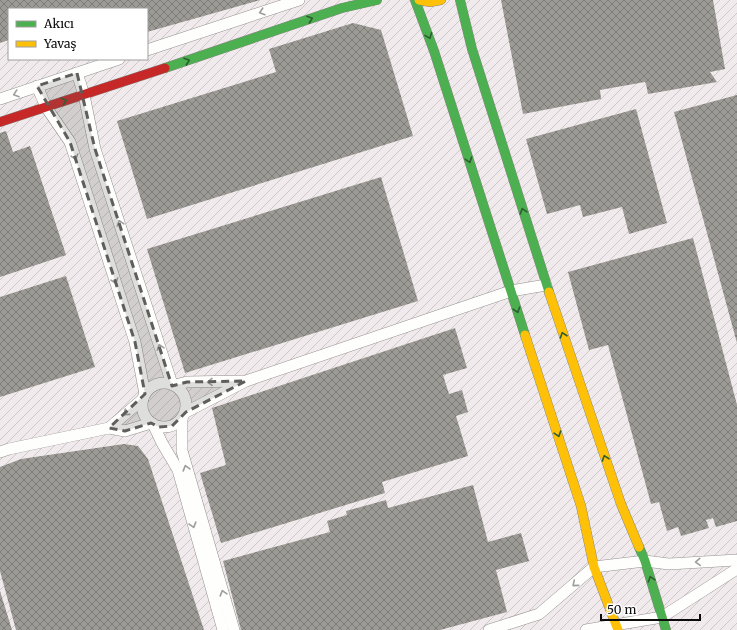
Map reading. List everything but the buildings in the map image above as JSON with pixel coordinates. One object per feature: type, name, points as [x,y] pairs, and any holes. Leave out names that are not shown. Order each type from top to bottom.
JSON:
[{"type":"street","points":[[148,50],[299,0]]},
{"type":"street","points":[[0,122],[342,8],[377,0]]},
{"type":"street","points":[[415,0],[434,51],[582,506],[594,567],[617,627]]},
{"type":"street","points":[[419,0],[430,3],[441,0]]},
{"type":"street","points":[[460,0],[472,49],[546,285],[621,504],[645,561],[666,630]]},
{"type":"street","points":[[0,99],[116,60]]},
{"type":"street","points":[[76,73],[84,95],[95,148],[173,385]]},
{"type":"street","points":[[37,86],[46,107],[70,142],[135,342],[144,396],[142,405],[143,412],[152,424],[178,470],[223,630]]},
{"type":"street","points":[[0,452],[109,428],[125,431],[152,424],[159,427],[172,426],[178,423],[184,415],[246,381],[511,291],[546,285]]},
{"type":"street","points":[[173,385],[187,382],[246,381]]},
{"type":"street","points":[[109,428],[144,396],[150,388],[157,384],[164,383],[173,385],[180,389],[184,394],[187,406],[184,415],[182,450],[234,630]]},
{"type":"street","points":[[489,630],[540,614],[594,567],[645,561],[669,564],[737,560]]},
{"type":"street","points":[[586,630],[617,627],[662,616],[737,569]]},
{"type":"highlighted area","points":[[77,73],[95,149],[172,386],[187,382],[246,381],[186,412],[172,426],[159,427],[151,423],[125,431],[109,428],[145,394],[135,342],[70,142],[37,86]]},
{"type":"shaded area","points":[[0,0],[737,0],[737,630],[0,630]]},
{"type":"traffic: fast","points":[[165,68],[342,8],[377,0]]},
{"type":"traffic: fast","points":[[415,0],[434,51],[525,335]]},
{"type":"traffic: fast","points":[[460,0],[472,49],[549,292]]},
{"type":"traffic: fast","points":[[639,547],[645,561],[666,630]]},
{"type":"traffic: slow","points":[[419,0],[430,2],[441,0]]},
{"type":"traffic: slow","points":[[549,292],[621,504],[639,547]]},
{"type":"traffic: slow","points":[[525,335],[581,506],[594,567],[618,630]]},
{"type":"traffic: jam","points":[[0,122],[165,68]]}]
